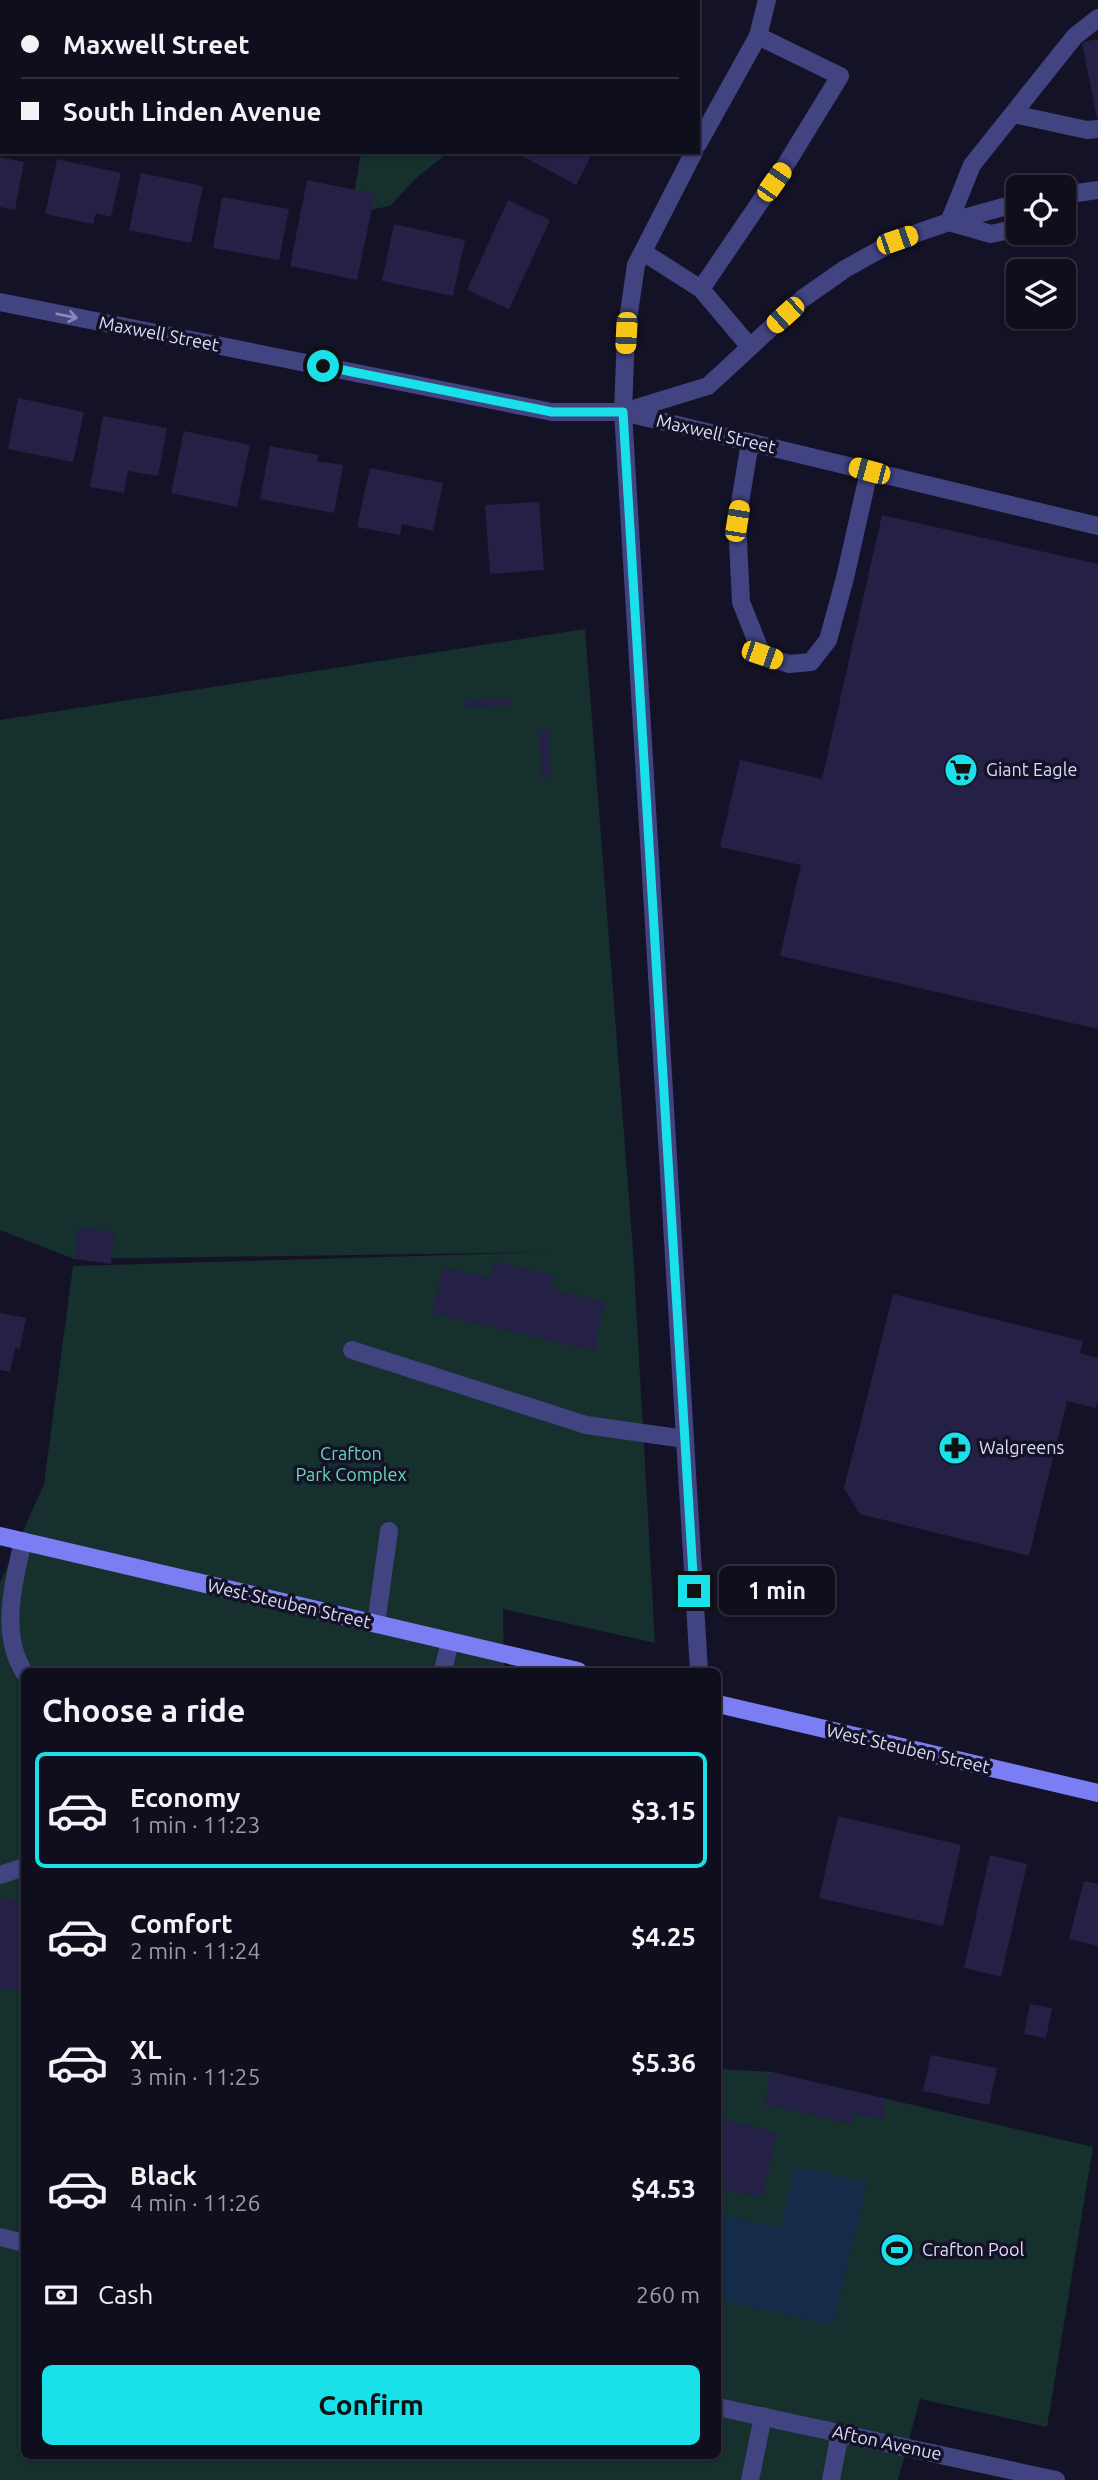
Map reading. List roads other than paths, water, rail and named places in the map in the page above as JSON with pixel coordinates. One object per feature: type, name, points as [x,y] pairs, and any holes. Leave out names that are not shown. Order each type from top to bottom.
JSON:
[{"type":"main road","name":"West Steuben Street","points":[[0,1536],[565,1668]]},
{"type":"main road","name":"West Steuben Street","points":[[721,1705],[1098,1792]]},
{"type":"street","points":[[700,140],[758,36],[767,0]]},
{"type":"street","points":[[950,222],[972,165],[1075,36],[1098,18]]},
{"type":"street","points":[[701,289],[789,161],[840,76],[758,36]]},
{"type":"street","points":[[1013,114],[1087,130],[1098,129]]},
{"type":"street","points":[[693,154],[636,265],[626,333],[623,412],[699,1668]]},
{"type":"street","points":[[1076,196],[1098,190]]},
{"type":"street","points":[[623,412],[708,386],[802,299],[845,269],[897,240],[1006,206]]},
{"type":"street","points":[[950,222],[991,234],[1006,231]]},
{"type":"street","points":[[643,252],[701,289],[750,347]]},
{"type":"street","name":"Maxwell Street","points":[[0,302],[552,412],[623,412],[1098,526]]},
{"type":"street","points":[[750,442],[737,521],[741,602],[762,655],[789,664],[811,662],[828,640],[869,471]]},
{"type":"street","points":[[352,1350],[586,1425],[685,1439]]},
{"type":"street","points":[[376,1624],[389,1531]]},
{"type":"street","points":[[21,1668],[10,1650],[6,1623],[23,1541]]},
{"type":"street","points":[[444,1668],[450,1641]]},
{"type":"street","points":[[0,1875],[21,1868]]},
{"type":"street","points":[[0,2237],[21,2242]]},
{"type":"street","name":"Afton Avenue","points":[[721,2407],[1056,2480]]},
{"type":"street","points":[[750,2480],[763,2416]]},
{"type":"street","points":[[831,2480],[840,2433]]},
{"type":"water","points":[[795,2166],[867,2183],[833,2326],[721,2300],[721,2239],[724,2226],[721,2225],[721,2214],[780,2228]]},
{"type":"place","name":"Giant Eagle","points":[[961,770]]},
{"type":"place","name":"Walgreens","points":[[955,1448]]},
{"type":"place","name":"Crafton Pool","points":[[897,2250]]},
{"type":"park label","name":"Crafton Park Complex","points":[[351,1464]]}]
